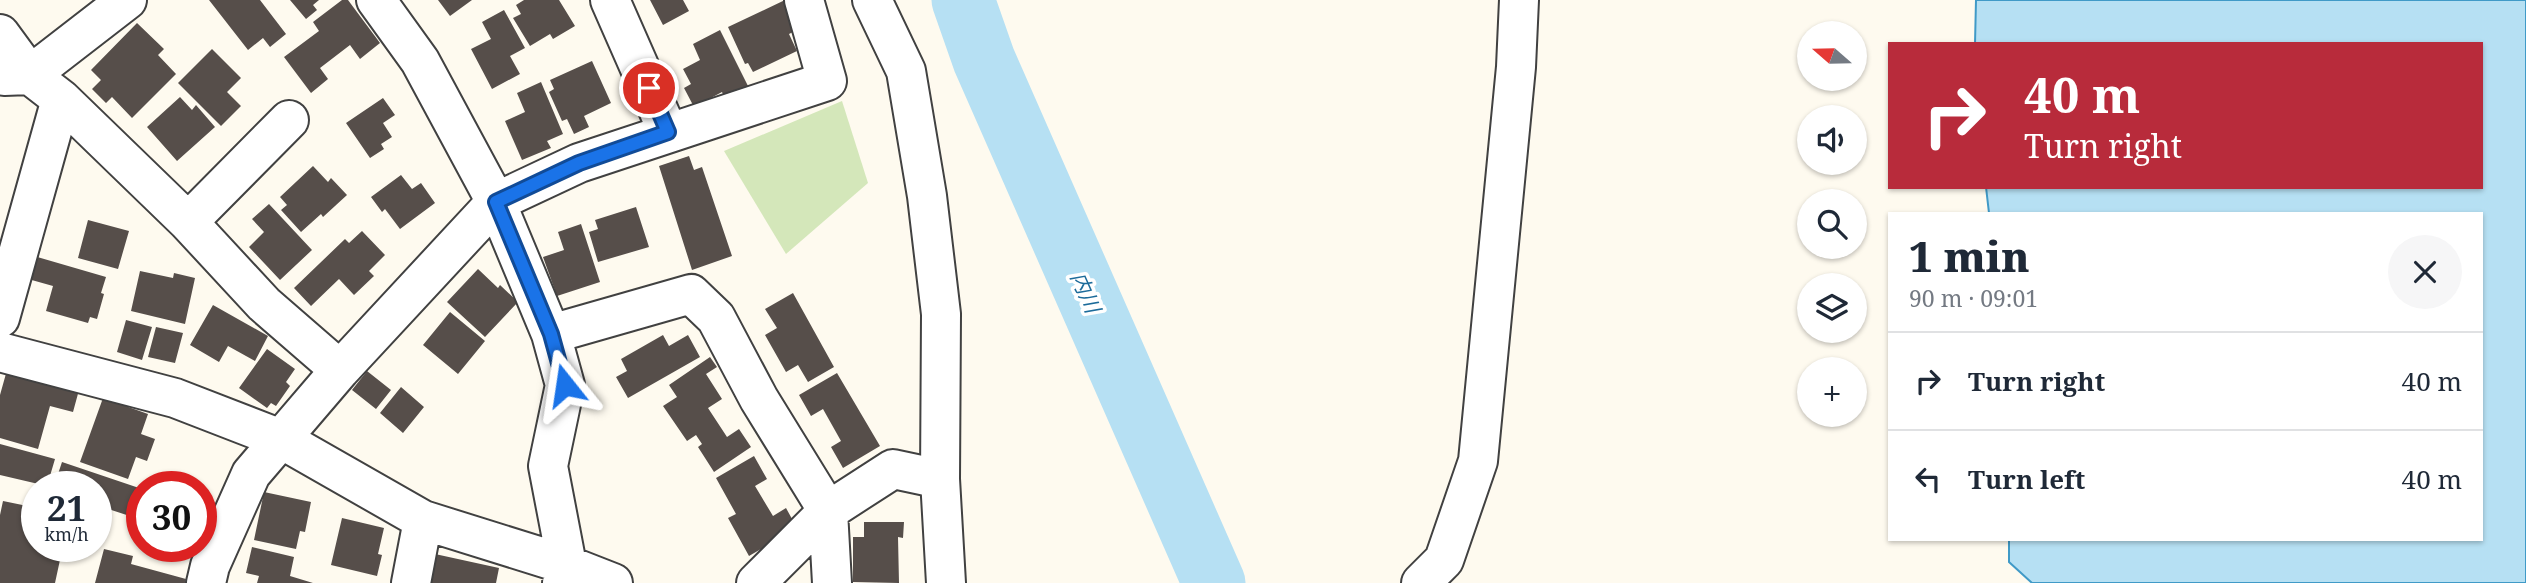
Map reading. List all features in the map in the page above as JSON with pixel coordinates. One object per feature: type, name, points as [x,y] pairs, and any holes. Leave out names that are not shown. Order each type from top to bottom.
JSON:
[{"type":"street","points":[[15,76],[127,0]]},
{"type":"street","points":[[376,0],[420,61],[496,202],[551,334],[565,385],[548,466],[564,574]]},
{"type":"street","points":[[610,0],[668,132]]},
{"type":"street","points":[[206,583],[210,566],[251,474],[340,370],[496,202],[579,163],[827,81],[804,0]]},
{"type":"street","points":[[872,0],[906,71],[927,196],[941,314],[940,479],[946,583]]},
{"type":"street","points":[[1421,583],[1444,560],[1478,461],[1516,67],[1519,0]]},
{"type":"street","points":[[0,34],[15,76],[61,99],[188,222],[264,304],[340,370]]},
{"type":"street","points":[[0,318],[61,99]]},
{"type":"street","points":[[188,222],[289,120]]},
{"type":"street","points":[[551,334],[691,294],[716,318],[759,399],[828,511],[832,583]]},
{"type":"street","points":[[0,352],[175,398],[281,439],[423,520],[564,574],[613,583]]},
{"type":"street","points":[[756,583],[828,511],[893,469],[940,479]]},
{"type":"street","points":[[411,583],[423,520]]},
{"type":"green space","points":[[842,101],[868,183],[786,254],[724,151]]},
{"type":"water","points":[[1976,0],[2526,0],[2526,583],[2032,583],[2009,562],[2009,541],[2483,541],[2483,212],[1989,212],[1986,189],[2483,189],[2483,42],[1975,42]]},
{"type":"building","points":[[209,0],[260,0],[286,34],[270,47],[263,38],[248,50]]},
{"type":"building","points":[[290,0],[319,0],[313,5],[317,10],[306,19]]},
{"type":"building","points":[[342,0],[348,0],[380,43],[360,59],[350,45],[320,68],[328,79],[311,93],[284,57],[319,31],[313,22]]},
{"type":"building","points":[[438,0],[472,0],[450,16]]},
{"type":"building","points":[[524,0],[559,0],[575,26],[553,39],[550,34],[530,46],[513,18],[521,14],[516,5]]},
{"type":"building","points":[[650,0],[683,0],[689,11],[663,25]]},
{"type":"building","points":[[785,0],[799,29],[789,34],[797,51],[753,72],[748,63],[745,64],[728,27]]},
{"type":"building","points":[[504,10],[525,48],[510,56],[520,74],[492,89],[471,49],[491,39],[482,22]]},
{"type":"building","points":[[137,23],[164,49],[158,55],[176,74],[132,118],[112,97],[106,103],[92,89],[101,80],[91,70]]},
{"type":"building","points":[[720,30],[753,96],[729,108],[722,92],[694,107],[684,88],[691,84],[683,69],[700,60],[693,44]]},
{"type":"building","points":[[212,49],[241,78],[227,92],[241,106],[221,126],[178,83]]},
{"type":"building","points":[[592,61],[611,103],[584,116],[589,127],[574,134],[567,119],[562,121],[549,92],[554,89],[550,80]]},
{"type":"building","points":[[541,82],[563,134],[547,141],[551,148],[522,160],[505,121],[525,112],[517,93]]},
{"type":"building","points":[[180,97],[192,110],[196,105],[215,127],[177,161],[147,127]]},
{"type":"building","points":[[383,98],[395,115],[383,123],[392,137],[381,144],[384,149],[370,158],[346,123]]},
{"type":"building","points":[[689,156],[694,170],[702,167],[732,256],[692,270],[659,166]]},
{"type":"building","points":[[313,166],[328,182],[331,178],[347,195],[323,217],[321,214],[301,232],[281,210],[287,205],[280,197]]},
{"type":"building","points":[[401,175],[412,189],[421,183],[435,203],[400,229],[385,209],[382,212],[371,197]]},
{"type":"building","points":[[269,204],[312,250],[280,280],[249,247],[264,232],[252,219]]},
{"type":"building","points":[[636,207],[649,247],[598,262],[589,232],[598,229],[595,220]]},
{"type":"building","points":[[88,220],[129,231],[118,269],[78,258]]},
{"type":"building","points":[[581,224],[600,282],[557,296],[543,257],[564,250],[558,232]]},
{"type":"building","points":[[362,231],[385,255],[369,271],[374,276],[354,295],[339,279],[311,306],[294,288],[345,239],[349,243]]},
{"type":"building","points":[[27,254],[106,277],[97,319],[90,317],[88,323],[46,311],[53,286],[21,277]]},
{"type":"building","points":[[478,269],[518,302],[485,337],[447,302]]},
{"type":"building","points":[[140,271],[173,278],[174,273],[195,278],[185,324],[131,311]]},
{"type":"building","points":[[793,293],[834,367],[808,382],[798,365],[786,372],[765,335],[777,328],[765,309]]},
{"type":"building","points":[[213,305],[268,336],[255,361],[228,346],[219,362],[190,345]]},
{"type":"building","points":[[450,312],[485,341],[458,374],[423,345]]},
{"type":"building","points":[[126,320],[152,327],[142,360],[117,352]]},
{"type":"building","points":[[156,327],[183,333],[175,363],[148,357]]},
{"type":"building","points":[[663,335],[669,346],[688,335],[700,357],[628,398],[616,377],[627,371],[621,359]]},
{"type":"building","points":[[267,349],[295,369],[286,382],[290,386],[276,406],[271,403],[267,408],[239,388]]},
{"type":"building","points":[[710,357],[717,367],[706,374],[722,399],[708,408],[727,437],[739,429],[751,447],[714,472],[698,447],[702,444],[696,435],[687,441],[663,406],[677,397],[669,385]]},
{"type":"building","points":[[7,370],[79,390],[73,412],[50,406],[38,449],[0,438],[0,395]]},
{"type":"building","points":[[367,371],[391,390],[376,409],[352,390]]},
{"type":"building","points":[[837,373],[880,446],[843,468],[831,447],[841,441],[823,409],[811,416],[799,395]]},
{"type":"building","points":[[401,387],[424,407],[403,433],[380,413]]},
{"type":"building","points":[[103,398],[148,414],[141,434],[155,439],[147,461],[136,457],[131,471],[126,471],[126,478],[112,471],[80,462]]},
{"type":"building","points":[[0,444],[55,459],[51,471],[21,471],[21,480],[0,475]]},
{"type":"building","points":[[754,456],[767,479],[755,486],[773,516],[786,508],[797,528],[749,556],[728,518],[736,514],[716,478]]},
{"type":"building","points":[[62,462],[89,471],[59,471]]},
{"type":"building","points":[[112,479],[126,484],[126,515],[112,510]]},
{"type":"building","points":[[264,492],[311,502],[305,532],[300,531],[296,549],[254,540]]},
{"type":"building","points":[[3,501],[21,505],[21,562],[60,562],[55,583],[0,583],[0,515]]},
{"type":"building","points":[[342,518],[384,528],[378,554],[382,555],[377,576],[331,565]]},
{"type":"building","points":[[864,522],[904,522],[903,538],[898,537],[899,583],[853,582],[853,537],[864,537]]},
{"type":"building","points":[[252,547],[294,557],[290,576],[313,583],[257,583],[259,576],[246,573]]},
{"type":"building","points":[[112,551],[126,554],[126,562],[131,564],[186,579],[185,583],[95,583],[101,562],[112,562]]},
{"type":"building","points":[[435,554],[499,568],[496,583],[428,583]]},
{"type":"waterway","name":"内川","points":[[963,0],[984,60],[1214,583]]},
{"type":"route","points":[[565,385],[551,334],[496,202],[579,163],[668,132],[649,88]]}]
